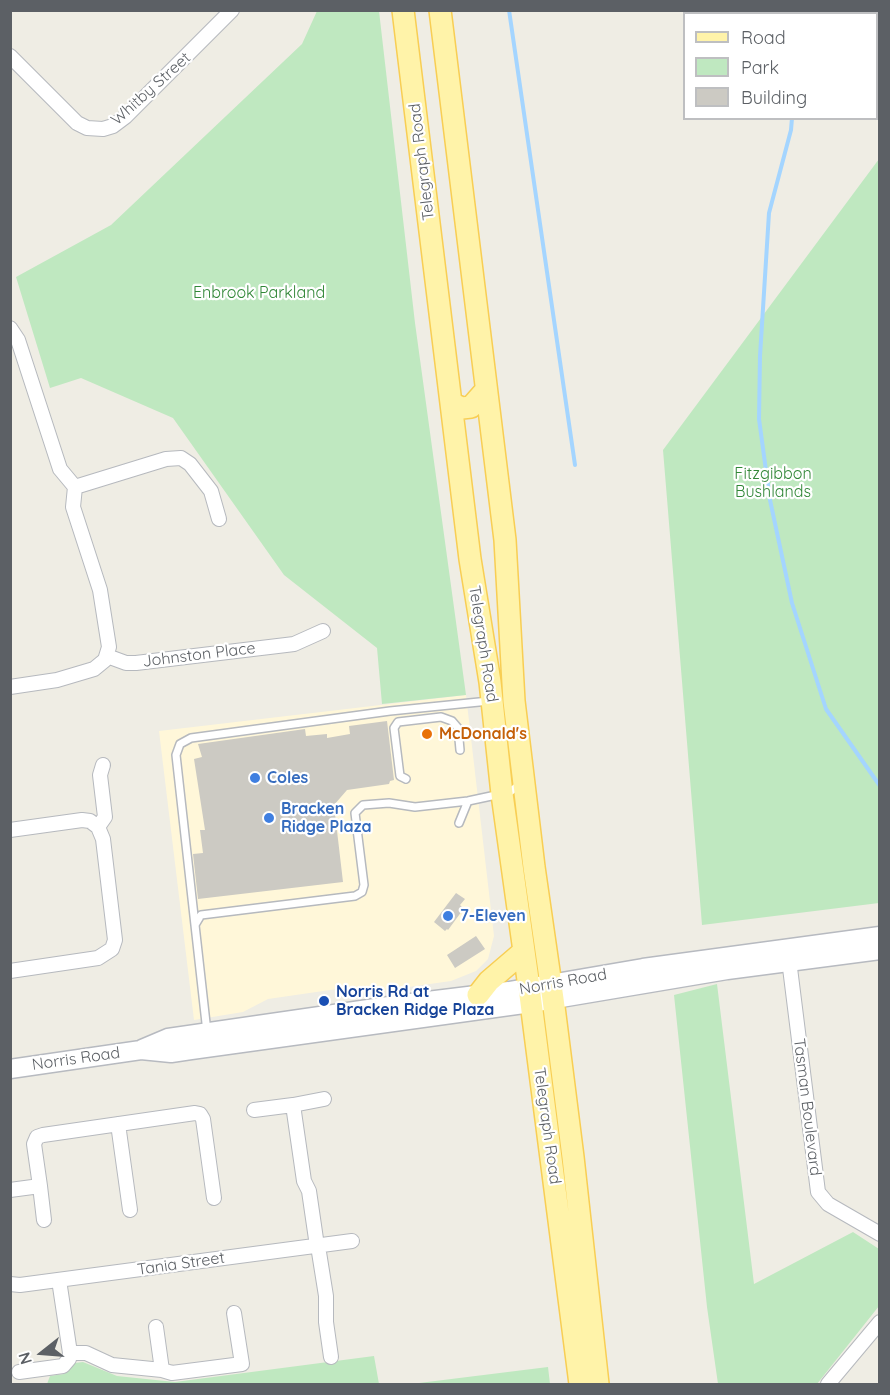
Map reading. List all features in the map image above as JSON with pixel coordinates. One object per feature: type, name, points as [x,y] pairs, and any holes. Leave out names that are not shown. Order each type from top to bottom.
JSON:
[{"type":"main road","name":"Telegraph Road","points":[[403,10],[470,559],[492,701],[502,794],[580,1384]]},
{"type":"main road","name":"Telegraph Road","points":[[440,10],[508,566],[511,663],[524,780],[573,1157],[598,1384]]},
{"type":"main road","points":[[451,403],[462,408],[471,407],[486,390]]},
{"type":"main road","points":[[456,438],[466,427],[474,423],[491,425]]},
{"type":"main road","name":"Norris Road","points":[[10,1068],[141,1050],[168,1038],[208,1040],[552,991],[727,970],[879,936]]},
{"type":"main road","name":"Norris Road","points":[[788,955],[879,950]]},
{"type":"main road","points":[[478,995],[489,981],[524,951]]},
{"type":"main road","name":"Norris Road","points":[[208,1040],[478,995],[530,995]]},
{"type":"street","name":"Whitby Street","points":[[10,56],[81,126],[103,129],[113,126],[125,117],[232,10]]},
{"type":"street","points":[[10,328],[18,339],[60,469],[75,487],[73,507],[103,604],[109,641],[107,656],[102,664],[94,669],[57,680],[10,687]]},
{"type":"street","points":[[75,487],[166,459],[182,458],[190,464],[211,491],[219,519]]},
{"type":"street","name":"Johnston Place","points":[[107,656],[126,663],[136,663],[294,644],[323,631]]},
{"type":"street","points":[[98,827],[106,815],[100,775],[104,765]]},
{"type":"street","points":[[10,830],[81,820],[90,821],[98,827],[103,839],[115,932],[112,950],[104,956],[92,960],[10,971]]},
{"type":"street","name":"Tasman Boulevard","points":[[788,955],[818,1192],[828,1204],[879,1234]]},
{"type":"street","points":[[254,1110],[324,1099]]},
{"type":"street","points":[[293,1105],[326,1296],[326,1322],[331,1357]]},
{"type":"street","points":[[45,1220],[34,1144],[37,1137],[195,1113],[200,1114],[203,1119],[214,1198]]},
{"type":"street","points":[[118,1124],[130,1210]]},
{"type":"street","points":[[10,1190],[40,1186]]},
{"type":"street","name":"Tania Street","points":[[10,1284],[20,1286],[352,1241]]},
{"type":"street","points":[[19,1372],[63,1366],[69,1359],[59,1280]]},
{"type":"street","points":[[70,1353],[86,1353],[112,1365],[172,1373],[242,1364],[234,1313]]},
{"type":"street","points":[[828,1384],[879,1322]]},
{"type":"street","points":[[156,1327],[162,1370]]},
{"type":"lane","points":[[208,1040],[176,755],[180,744],[191,738],[390,711],[492,701]]},
{"type":"lane","points":[[406,779],[400,776],[394,728],[398,723],[441,717],[452,721],[458,728],[460,750]]},
{"type":"lane","points":[[195,925],[201,915],[344,898],[362,892],[364,885],[355,813],[363,806],[389,803],[415,807],[468,801],[513,790],[524,780]]},
{"type":"lane","points":[[459,823],[468,801]]},
{"type":"shaded area","points":[[466,695],[494,936],[488,959],[476,971],[451,981],[352,995],[337,989],[268,999],[243,1012],[194,1020],[159,731]]},
{"type":"green space","name":"Enbrook Parkland","points":[[317,11],[379,11],[415,323],[466,695],[382,704],[377,648],[284,575],[173,418],[81,378],[50,388],[16,277],[111,225],[302,44]]},
{"type":"green space","name":"Fitzgibbon Bushlands","points":[[879,159],[879,903],[702,925],[663,450]]},
{"type":"green space","points":[[717,984],[754,1284],[853,1232],[879,1249],[879,1306],[817,1384],[718,1384],[707,1307],[674,995]]},
{"type":"green space","points":[[374,1356],[379,1384],[47,1384],[50,1376],[64,1374],[75,1363],[83,1362],[117,1376],[175,1382]]},
{"type":"green space","points":[[548,1367],[550,1384],[411,1384]]},
{"type":"building","name":"Bracken Ridge Plaza","points":[[387,721],[394,780],[389,784],[347,790],[334,805],[343,882],[198,899],[193,854],[203,853],[200,830],[205,830],[194,759],[202,757],[198,744],[305,729],[306,736],[327,734],[327,738],[350,734],[349,726]]},
{"type":"building","name":"7-Eleven","points":[[456,893],[465,899],[460,905],[463,908],[445,931],[434,922]]},
{"type":"building","points":[[476,936],[485,949],[455,968],[447,955]]},
{"type":"waterway","points":[[509,10],[575,465]]},
{"type":"waterway","points":[[792,120],[769,213],[760,356],[759,419],[770,500],[792,603],[826,709],[880,786]]},
{"type":"place","name":"McDonald's","points":[[427,734]]},
{"type":"place","name":"Coles","points":[[255,778]]},
{"type":"place","name":"Bracken Ridge Plaza","points":[[269,818]]},
{"type":"place","name":"7-Eleven","points":[[448,916]]},
{"type":"place","name":"Norris Rd at Bracken Ridge Plaza","points":[[324,1001]]}]
